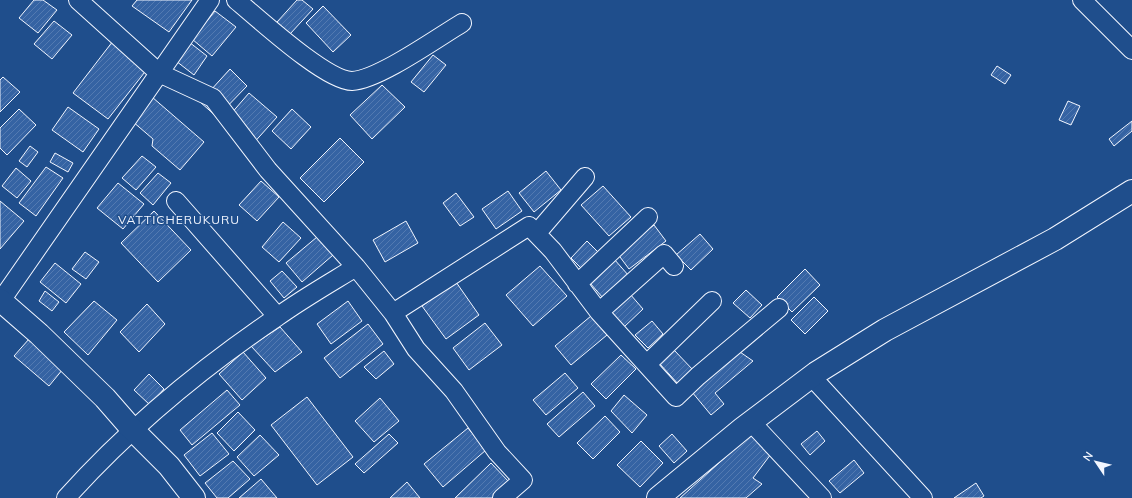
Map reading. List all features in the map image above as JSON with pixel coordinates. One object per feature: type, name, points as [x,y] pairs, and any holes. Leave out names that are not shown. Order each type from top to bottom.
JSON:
[{"type":"main road","points":[[658,498],[751,422],[811,376],[885,330],[1055,239],[1131,196]]},
{"type":"main road","points":[[0,301],[39,334],[88,382],[169,466],[194,498]]},
{"type":"street","points":[[78,0],[159,73],[213,98],[268,170],[356,267],[393,313],[416,349],[454,391],[497,452],[523,480],[502,498]]},
{"type":"street","points":[[0,301],[210,0]]},
{"type":"street","points":[[236,0],[306,58],[330,73],[351,81],[369,77],[385,70],[462,23]]},
{"type":"street","points":[[1082,0],[1132,50]]},
{"type":"street","points":[[537,233],[585,178]]},
{"type":"street","points":[[176,201],[278,316]]},
{"type":"street","points":[[577,284],[648,217]]},
{"type":"street","points":[[393,313],[529,226],[537,233],[599,312],[676,397],[698,376],[779,308]]},
{"type":"street","points":[[599,312],[664,254],[674,266]]},
{"type":"street","points":[[66,498],[132,429],[229,351],[278,316],[356,267]]},
{"type":"street","points":[[647,364],[712,301]]},
{"type":"street","points":[[811,376],[923,498]]},
{"type":"street","points":[[751,422],[822,498]]},
{"type":"building","points":[[34,0],[43,0],[57,10],[38,33],[19,18]]},
{"type":"building","points":[[137,0],[192,0],[169,32],[132,6]]},
{"type":"building","points":[[297,0],[302,0],[313,9],[290,34],[277,22]]},
{"type":"building","points":[[323,6],[351,35],[333,52],[306,23]]},
{"type":"building","points":[[215,11],[236,27],[212,56],[192,39]]},
{"type":"building","points":[[54,21],[72,35],[52,59],[34,44]]},
{"type":"building","points":[[113,41],[148,68],[108,119],[73,93]]},
{"type":"building","points":[[189,42],[207,56],[194,75],[176,61]]},
{"type":"building","points":[[433,55],[446,65],[424,92],[411,82]]},
{"type":"building","points":[[997,66],[1011,75],[1005,84],[991,75]]},
{"type":"building","points":[[230,69],[247,86],[217,117],[200,102]]},
{"type":"building","points":[[3,77],[20,92],[0,112],[0,80]]},
{"type":"building","points":[[382,85],[405,107],[372,139],[350,115]]},
{"type":"building","points":[[249,93],[277,117],[251,146],[223,123]]},
{"type":"building","points":[[152,97],[204,142],[180,170],[152,146],[153,139],[132,121]]},
{"type":"building","points":[[1068,101],[1080,106],[1071,125],[1059,120]]},
{"type":"building","points":[[68,107],[99,129],[83,152],[52,130]]},
{"type":"building","points":[[19,109],[36,125],[7,155],[0,148],[0,128]]},
{"type":"building","points":[[292,109],[311,127],[291,149],[272,131]]},
{"type":"building","points":[[1132,121],[1132,131],[1114,146],[1109,139]]},
{"type":"building","points":[[340,138],[364,162],[324,202],[300,178]]},
{"type":"building","points":[[30,146],[38,152],[27,167],[19,161]]},
{"type":"building","points":[[55,153],[73,163],[68,172],[50,162]]},
{"type":"building","points":[[142,156],[156,167],[136,190],[122,178]]},
{"type":"building","points":[[46,167],[63,178],[36,216],[19,203]]},
{"type":"building","points":[[16,168],[31,181],[17,198],[2,186]]},
{"type":"building","points":[[546,171],[561,190],[534,212],[519,193]]},
{"type":"building","points":[[158,173],[171,183],[153,205],[140,193]]},
{"type":"building","points":[[261,181],[279,197],[257,221],[239,205]]},
{"type":"building","points":[[118,183],[144,204],[123,229],[97,208]]},
{"type":"building","points":[[603,186],[631,217],[609,236],[581,205]]},
{"type":"building","points":[[508,191],[522,211],[496,229],[482,209]]},
{"type":"building","points":[[456,193],[474,217],[460,226],[443,203]]},
{"type":"building","points":[[0,201],[24,221],[0,249]]},
{"type":"building","points":[[154,211],[191,250],[158,282],[121,243]]},
{"type":"building","points":[[406,221],[418,243],[385,262],[373,240]]},
{"type":"building","points":[[283,222],[301,238],[279,262],[262,247]]},
{"type":"building","points":[[654,225],[666,241],[629,269],[617,253]]},
{"type":"building","points":[[700,234],[713,249],[691,270],[676,255]]},
{"type":"building","points":[[317,237],[333,255],[302,282],[286,263]]},
{"type":"building","points":[[587,241],[599,253],[583,270],[571,258]]},
{"type":"building","points":[[85,252],[99,262],[86,279],[72,269]]},
{"type":"building","points":[[614,259],[629,276],[603,298],[590,283]]},
{"type":"building","points":[[55,263],[81,284],[66,303],[40,282]]},
{"type":"building","points":[[540,266],[567,296],[533,326],[506,295]]},
{"type":"building","points":[[805,269],[820,285],[792,312],[777,297]]},
{"type":"building","points":[[282,271],[297,287],[284,298],[270,281]]},
{"type":"building","points":[[456,282],[479,315],[446,339],[422,306]]},
{"type":"building","points":[[746,290],[762,305],[750,318],[733,303]]},
{"type":"building","points":[[45,291],[59,302],[52,311],[39,301]]},
{"type":"building","points":[[630,294],[643,309],[624,327],[610,311]]},
{"type":"building","points":[[814,297],[828,311],[805,334],[791,320]]},
{"type":"building","points":[[94,301],[117,320],[88,355],[64,332]]},
{"type":"building","points":[[348,301],[362,321],[331,344],[317,324]]},
{"type":"building","points":[[147,304],[165,324],[139,352],[120,332]]},
{"type":"building","points":[[591,316],[607,335],[571,365],[555,346]]},
{"type":"building","points":[[652,321],[663,334],[648,348],[635,335]]},
{"type":"building","points":[[485,323],[502,345],[469,370],[453,348]]},
{"type":"building","points":[[368,324],[383,344],[340,378],[324,358]]},
{"type":"building","points":[[280,327],[302,352],[275,372],[251,346]]},
{"type":"building","points":[[29,339],[63,369],[49,386],[14,356]]},
{"type":"building","points":[[674,350],[694,371],[680,386],[659,363]]},
{"type":"building","points":[[384,351],[394,364],[376,379],[364,367]]},
{"type":"building","points":[[243,352],[266,378],[242,400],[219,374]]},
{"type":"building","points":[[740,352],[753,361],[715,393],[724,404],[711,415],[692,392]]},
{"type":"building","points":[[621,355],[636,369],[606,399],[591,384]]},
{"type":"building","points":[[565,373],[578,388],[546,415],[533,400]]},
{"type":"building","points":[[149,374],[164,389],[150,405],[134,390]]},
{"type":"building","points":[[227,390],[240,405],[192,445],[180,430]]},
{"type":"building","points":[[583,392],[595,406],[559,437],[547,424]]},
{"type":"building","points":[[624,395],[647,415],[632,433],[611,411]]},
{"type":"building","points":[[307,397],[353,457],[317,485],[271,425]]},
{"type":"building","points":[[380,398],[399,421],[374,442],[355,421]]},
{"type":"building","points":[[238,412],[255,430],[234,451],[217,433]]},
{"type":"building","points":[[605,416],[620,432],[593,459],[577,443]]},
{"type":"building","points":[[468,428],[486,450],[443,487],[424,464]]},
{"type":"building","points":[[817,431],[825,441],[810,455],[801,444]]},
{"type":"building","points":[[212,433],[229,454],[200,476],[184,455]]},
{"type":"building","points":[[389,434],[398,443],[364,473],[355,464]]},
{"type":"building","points":[[672,434],[687,451],[674,463],[659,446]]},
{"type":"building","points":[[260,435],[279,455],[254,476],[237,457]]},
{"type":"building","points":[[750,435],[771,454],[753,478],[762,484],[746,498],[680,498]]},
{"type":"building","points":[[641,441],[663,463],[640,487],[617,465]]},
{"type":"building","points":[[854,460],[864,473],[840,493],[829,481]]},
{"type":"building","points":[[233,461],[250,479],[228,498],[217,498],[205,483]]},
{"type":"building","points":[[491,463],[509,482],[492,498],[455,498]]},
{"type":"building","points":[[261,479],[277,498],[239,498]]},
{"type":"building","points":[[407,482],[420,498],[390,498]]},
{"type":"building","points":[[976,483],[984,496],[981,498],[954,498]]},
{"type":"district","name":"VATTICHERUKURU","points":[[179,220]]}]
